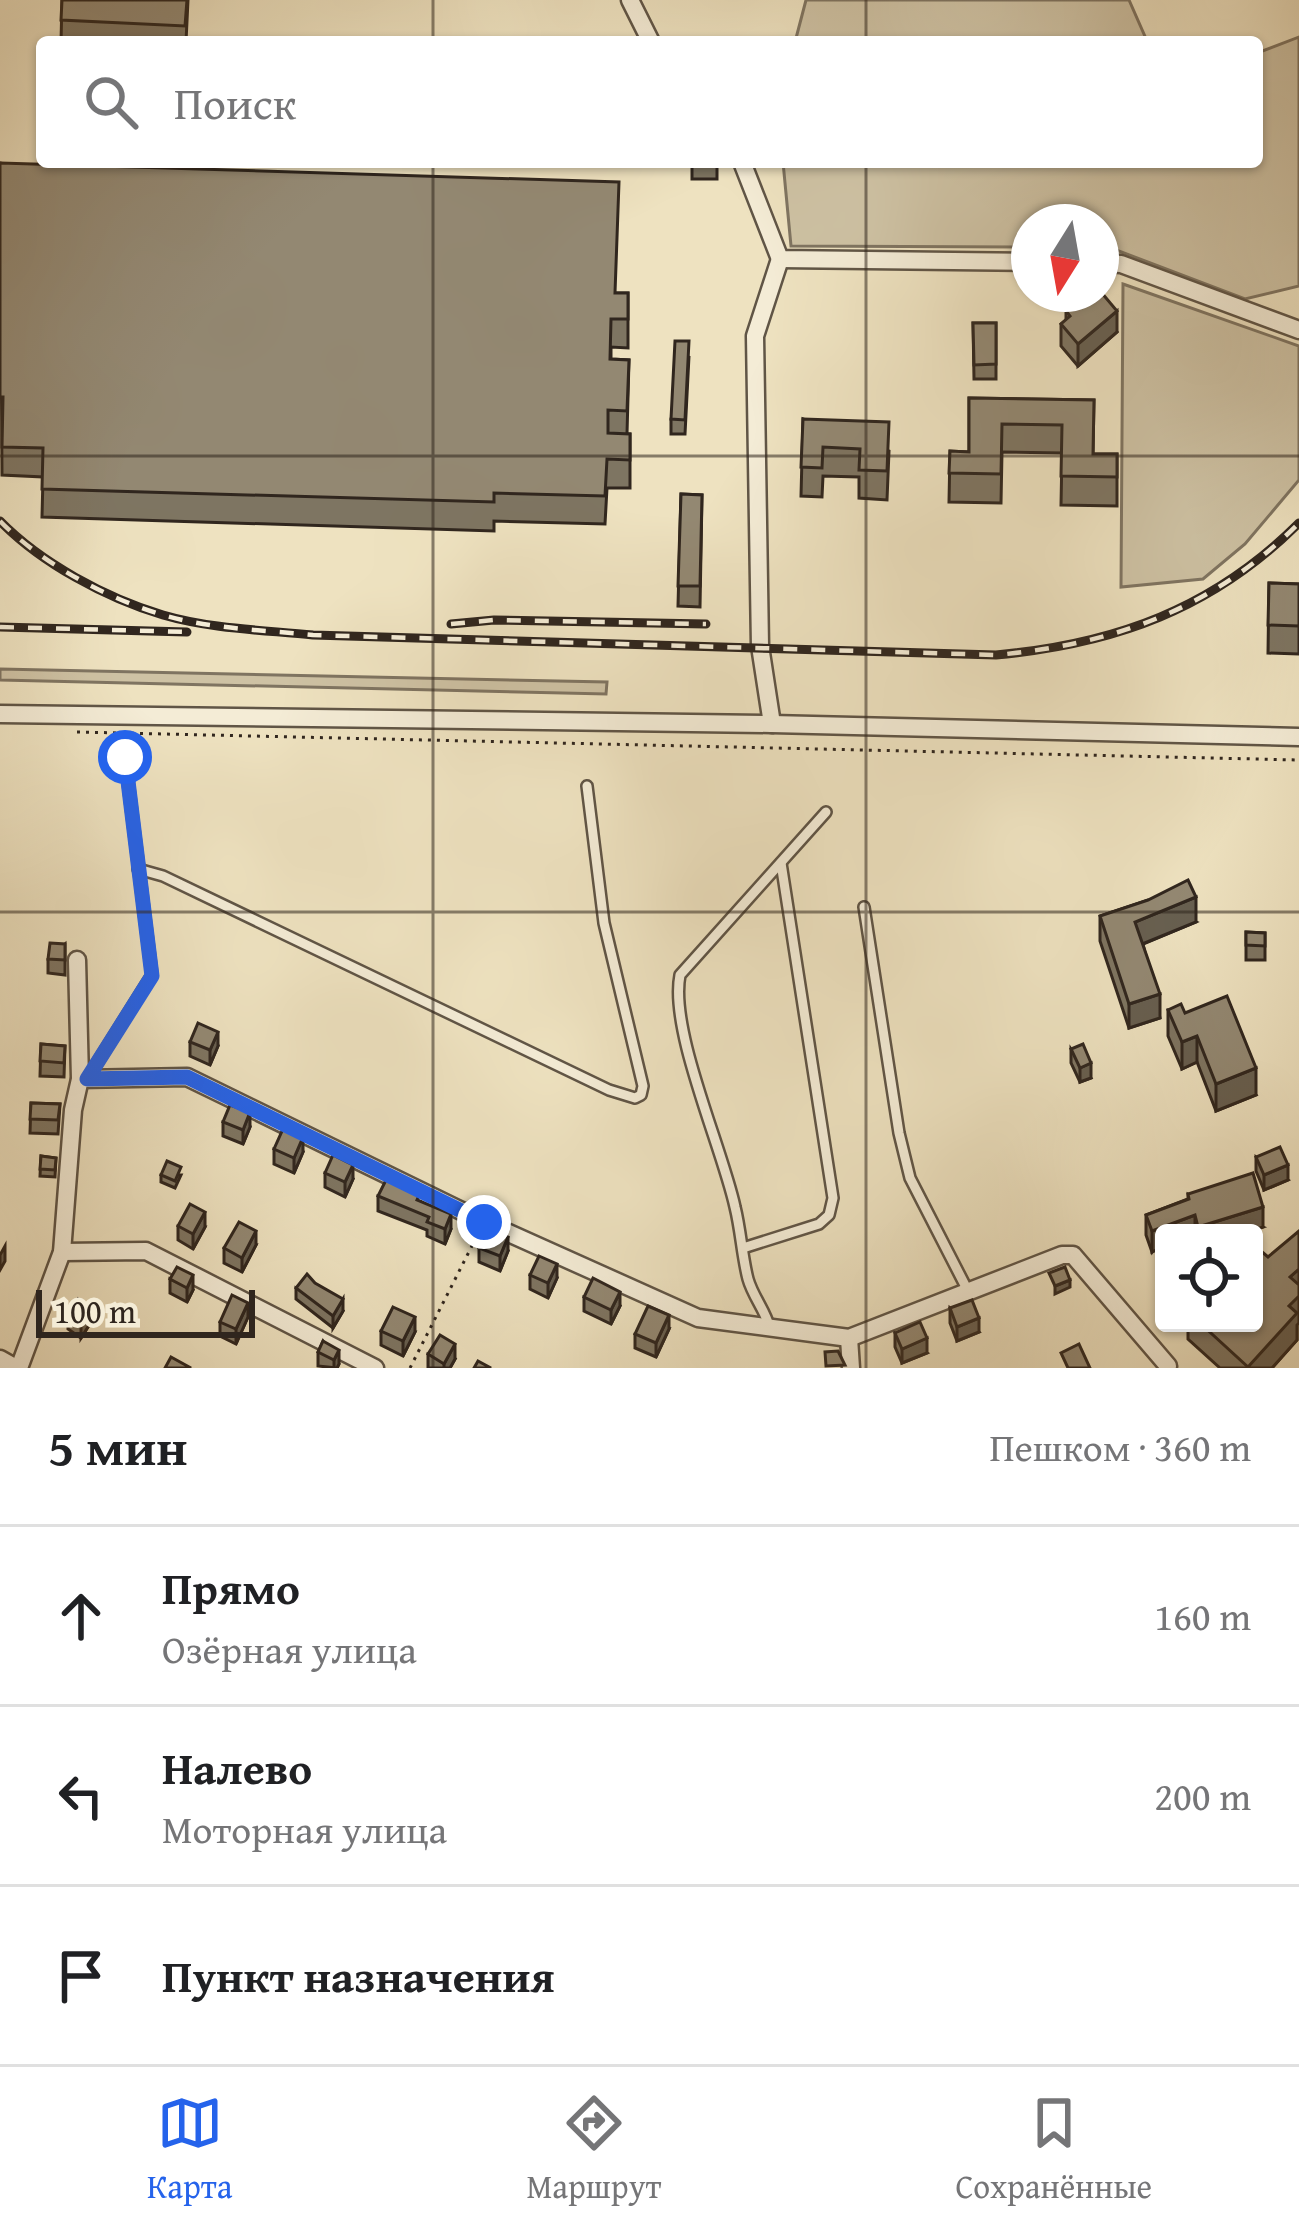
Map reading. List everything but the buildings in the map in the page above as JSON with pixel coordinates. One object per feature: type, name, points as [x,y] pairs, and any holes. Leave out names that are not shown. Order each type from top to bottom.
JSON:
[{"type":"street","points":[[630,0],[648,36]]},
{"type":"street","points":[[744,168],[780,259],[755,335],[760,646],[772,724]]},
{"type":"street","points":[[780,259],[1011,262]]},
{"type":"street","points":[[1119,264],[1299,329]]},
{"type":"street","points":[[0,714],[1299,736]]},
{"type":"street","points":[[0,1359],[18,1368],[62,1252],[74,1110],[84,1079],[77,960]]},
{"type":"street","points":[[84,1079],[187,1077],[484,1222],[698,1318],[848,1338],[1062,1255],[1073,1255],[1168,1367]]},
{"type":"street","points":[[62,1252],[146,1251],[375,1368]]},
{"type":"street","points":[[848,1338],[851,1368]]},
{"type":"lane","points":[[84,1079],[152,976],[125,757]]},
{"type":"lane","points":[[138,869],[163,876],[609,1090],[635,1098],[643,1086],[604,923],[587,786]]},
{"type":"lane","points":[[770,1330],[766,1312],[749,1285],[735,1205],[682,1025],[677,991],[680,975],[826,812]]},
{"type":"lane","points":[[743,1248],[819,1224],[829,1215],[833,1198],[781,863]]},
{"type":"lane","points":[[864,907],[910,1178],[968,1291]]},
{"type":"path","points":[[71,732],[1299,760]]},
{"type":"path","points":[[410,1368],[484,1222]]},
{"type":"shaded area","points":[[806,0],[1129,0],[1145,36],[797,36]]},
{"type":"shaded area","points":[[1299,37],[1299,286],[1245,299],[1119,251],[1119,204],[1011,204],[1011,247],[791,246],[784,168],[1263,168],[1263,51]]},
{"type":"shaded area","points":[[1123,284],[1299,346],[1299,480],[1245,544],[1203,579],[1121,587]]},
{"type":"shaded area","points":[[0,669],[607,682],[606,694],[0,680]]},
{"type":"railway","points":[[0,521],[35,551],[97,589],[163,615],[218,626],[313,635],[996,655],[1081,642],[1160,617],[1232,578],[1299,523]]},
{"type":"railway","points":[[451,624],[494,620],[706,624]]},
{"type":"railway","points":[[0,627],[187,632]]},
{"type":"route","points":[[125,757],[152,976],[87,1079],[187,1077],[484,1222]]}]
